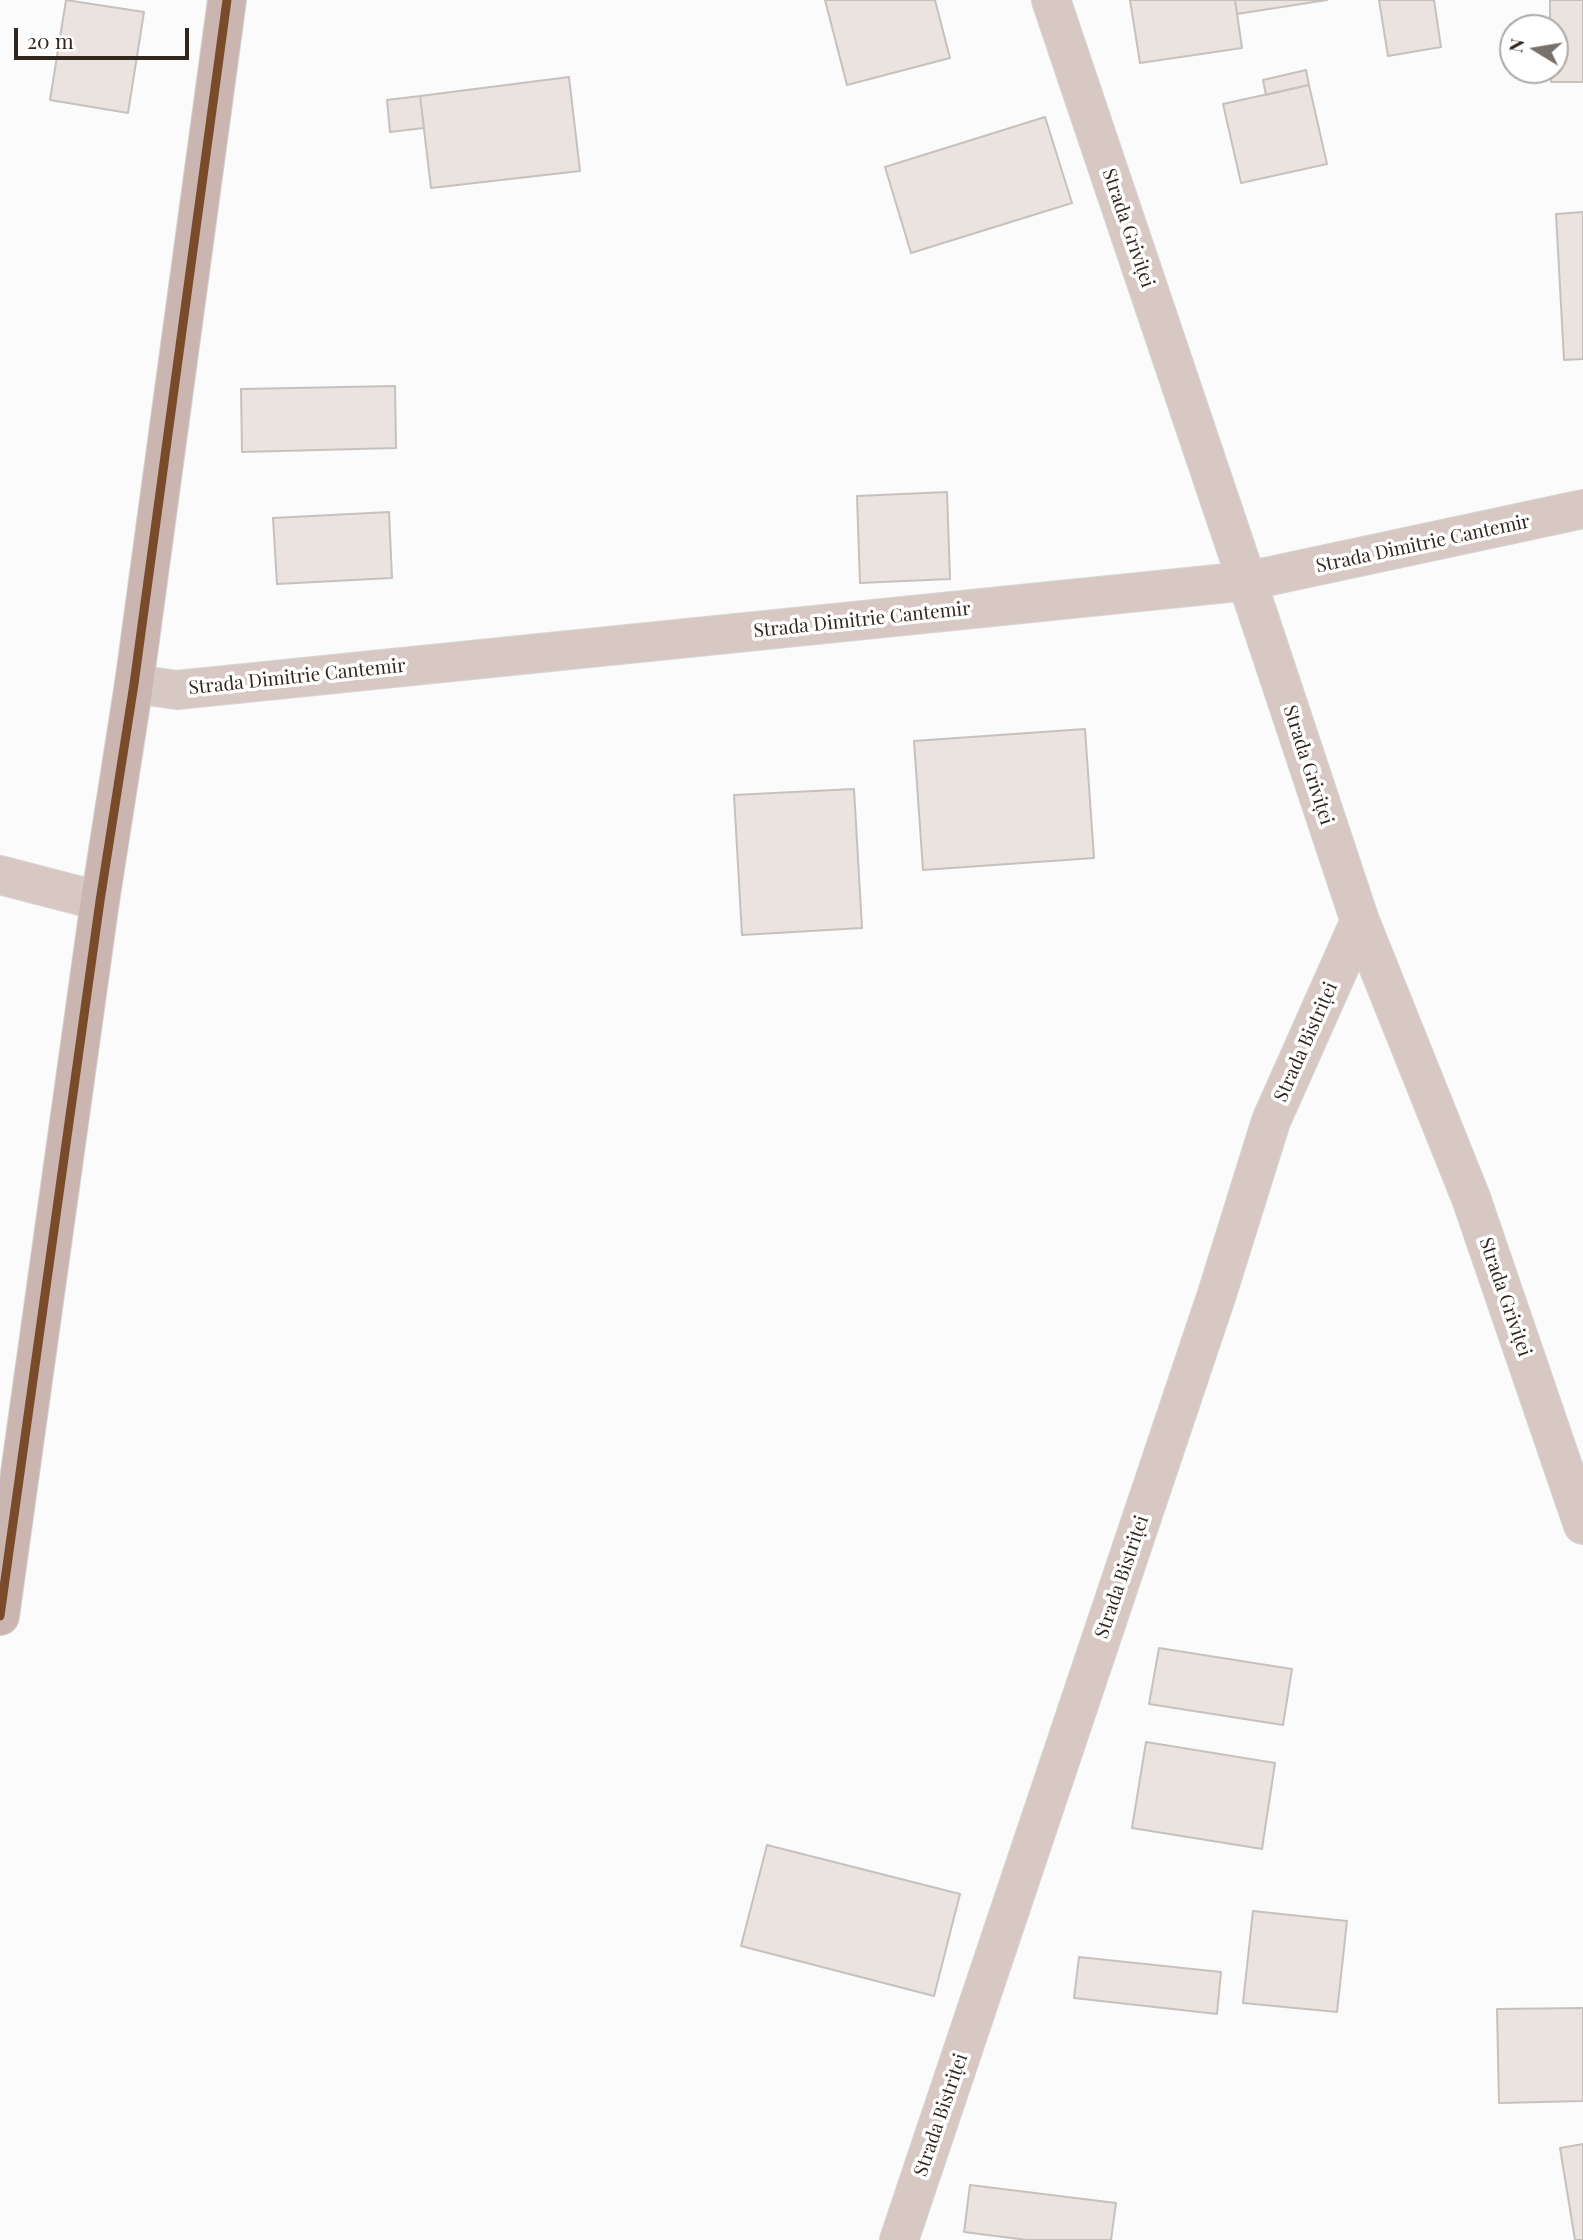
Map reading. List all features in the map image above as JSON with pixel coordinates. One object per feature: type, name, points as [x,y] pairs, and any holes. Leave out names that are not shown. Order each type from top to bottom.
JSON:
[{"type":"main road","points":[[0,1616],[100,901],[134,684],[227,0]]},
{"type":"street","name":"Strada Griviței","points":[[1051,0],[1360,921],[1471,1198],[1583,1525]]},
{"type":"street","name":"Strada Dimitrie Cantemir","points":[[134,684],[177,690],[1247,581],[1583,509]]},
{"type":"street","points":[[0,875],[100,901]]},
{"type":"street","name":"Strada Bistriței","points":[[899,2240],[1217,1294],[1271,1121],[1360,921]]},
{"type":"building","points":[[66,0],[144,12],[128,113],[50,100]]},
{"type":"building","points":[[825,0],[935,0],[950,58],[847,85]]},
{"type":"building","points":[[1130,0],[1235,0],[1242,48],[1140,63]]},
{"type":"building","points":[[1235,0],[1327,0],[1237,14]]},
{"type":"building","points":[[1379,0],[1434,0],[1441,47],[1388,56]]},
{"type":"building","points":[[1550,0],[1583,0],[1583,82],[1569,82],[1569,14],[1550,14]]},
{"type":"building","points":[[1306,70],[1309,85],[1266,95],[1263,80]]},
{"type":"building","points":[[569,77],[580,171],[431,188],[420,96]]},
{"type":"building","points":[[1309,85],[1327,164],[1241,183],[1223,104]]},
{"type":"building","points":[[420,96],[424,128],[390,132],[387,100]]},
{"type":"building","points":[[1045,117],[1072,203],[911,253],[885,167]]},
{"type":"building","points":[[1583,212],[1583,359],[1564,360],[1556,214]]},
{"type":"building","points":[[395,386],[396,448],[242,452],[241,389]]},
{"type":"building","points":[[947,492],[950,579],[860,583],[857,496]]},
{"type":"building","points":[[389,512],[392,578],[277,584],[273,518]]},
{"type":"building","points":[[1085,729],[1094,858],[923,870],[914,741]]},
{"type":"building","points":[[854,789],[862,928],[742,935],[734,795]]},
{"type":"building","points":[[1159,1648],[1292,1669],[1283,1725],[1149,1704]]},
{"type":"building","points":[[1146,1742],[1275,1763],[1262,1849],[1132,1828]]},
{"type":"building","points":[[767,1845],[960,1894],[934,1996],[741,1946]]},
{"type":"building","points":[[1253,1911],[1347,1921],[1337,2012],[1243,2003]]},
{"type":"building","points":[[1079,1957],[1221,1972],[1217,2014],[1074,1998]]},
{"type":"building","points":[[1583,2008],[1583,2101],[1499,2103],[1497,2009]]},
{"type":"building","points":[[1583,2144],[1583,2240],[1575,2240],[1560,2148]]},
{"type":"building","points":[[970,2185],[1116,2203],[1111,2240],[1027,2240],[964,2232]]},
{"type":"transit line","points":[[0,1616],[100,901],[134,684],[227,0]]}]
